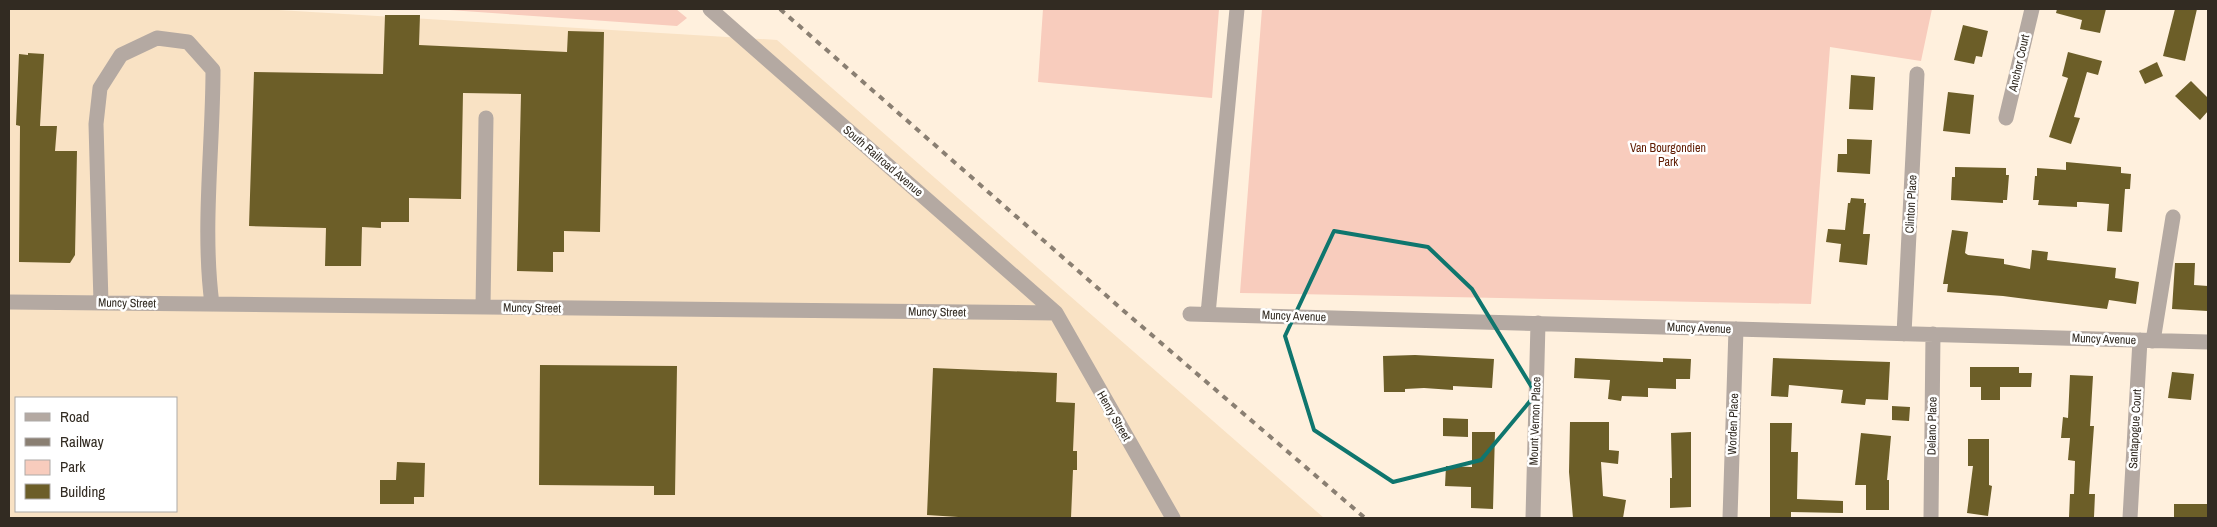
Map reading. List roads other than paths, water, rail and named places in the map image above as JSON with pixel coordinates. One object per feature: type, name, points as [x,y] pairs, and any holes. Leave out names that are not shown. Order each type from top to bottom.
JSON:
[{"type":"street","name":"South Railroad Avenue","points":[[710,9],[1056,313]]},
{"type":"street","points":[[1208,314],[1237,9]]},
{"type":"street","name":"Anchor Court","points":[[2006,118],[2032,9]]},
{"type":"street","points":[[101,302],[96,124],[100,88],[121,55],[157,38],[188,42],[213,70],[209,222],[209,280],[212,304]]},
{"type":"street","name":"Clinton Place","points":[[1904,334],[1918,74]]},
{"type":"street","points":[[483,307],[486,118]]},
{"type":"street","name":"Santapogue Court","points":[[2130,518],[2147,340],[2173,217]]},
{"type":"street","name":"Muncy Street","points":[[9,302],[1056,313]]},
{"type":"street","name":"Henry Street","points":[[1056,313],[1173,518]]},
{"type":"street","name":"Muncy Avenue","points":[[1190,314],[2208,342]]},
{"type":"street","name":"Mount Vernon Place","points":[[1533,518],[1538,323]]},
{"type":"street","name":"Worden Place","points":[[1730,518],[1736,329]]},
{"type":"street","name":"Delano Place","points":[[1931,518],[1933,334]]},
{"type":"railway","points":[[780,9],[1125,312],[1365,518]]},
{"type":"park label","name":"Van Bourgondien Park","points":[[1668,155]]}]
